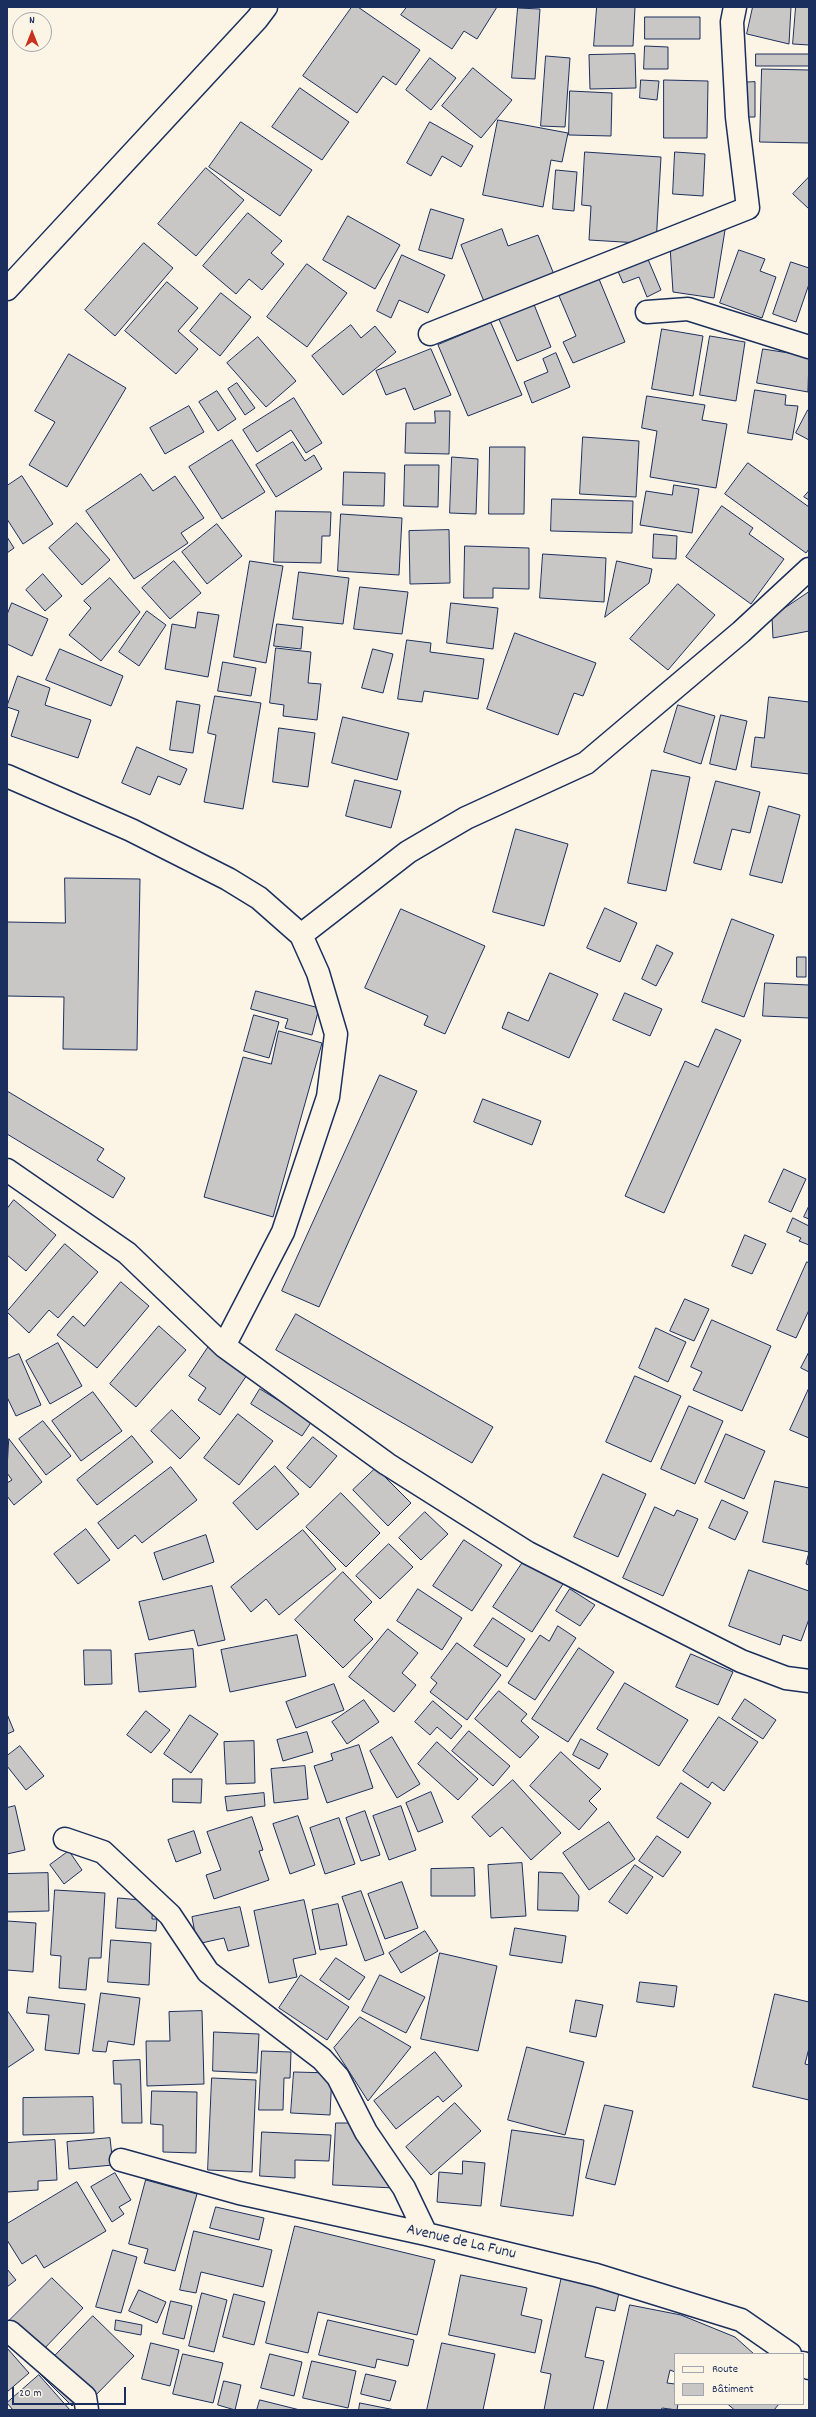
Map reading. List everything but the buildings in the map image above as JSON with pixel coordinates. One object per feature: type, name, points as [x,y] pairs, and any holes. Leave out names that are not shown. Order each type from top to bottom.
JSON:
[{"type":"street","points":[[7,289],[257,19],[266,7]]},
{"type":"street","points":[[430,334],[748,208],[736,109],[732,22],[735,7]]},
{"type":"street","points":[[647,312],[688,309],[809,347]]},
{"type":"street","points":[[301,935],[408,852],[466,818],[586,763],[741,632],[809,569]]},
{"type":"street","points":[[7,776],[131,830],[228,879],[259,898],[301,935],[318,973],[336,1034],[328,1097],[282,1232],[224,1346]]},
{"type":"street","points":[[7,1170],[127,1253],[224,1346],[387,1464],[528,1553],[741,1662],[786,1678],[809,1681]]},
{"type":"street","points":[[65,1839],[103,1852],[170,1915],[208,1972],[322,2059],[338,2077],[366,2132],[404,2188],[426,2234]]},
{"type":"street","name":"Avenue de La Funu","points":[[121,2160],[239,2193],[426,2234],[596,2275],[741,2320],[789,2353]]},
{"type":"street","points":[[10,2332],[85,2397],[87,2410]]}]
